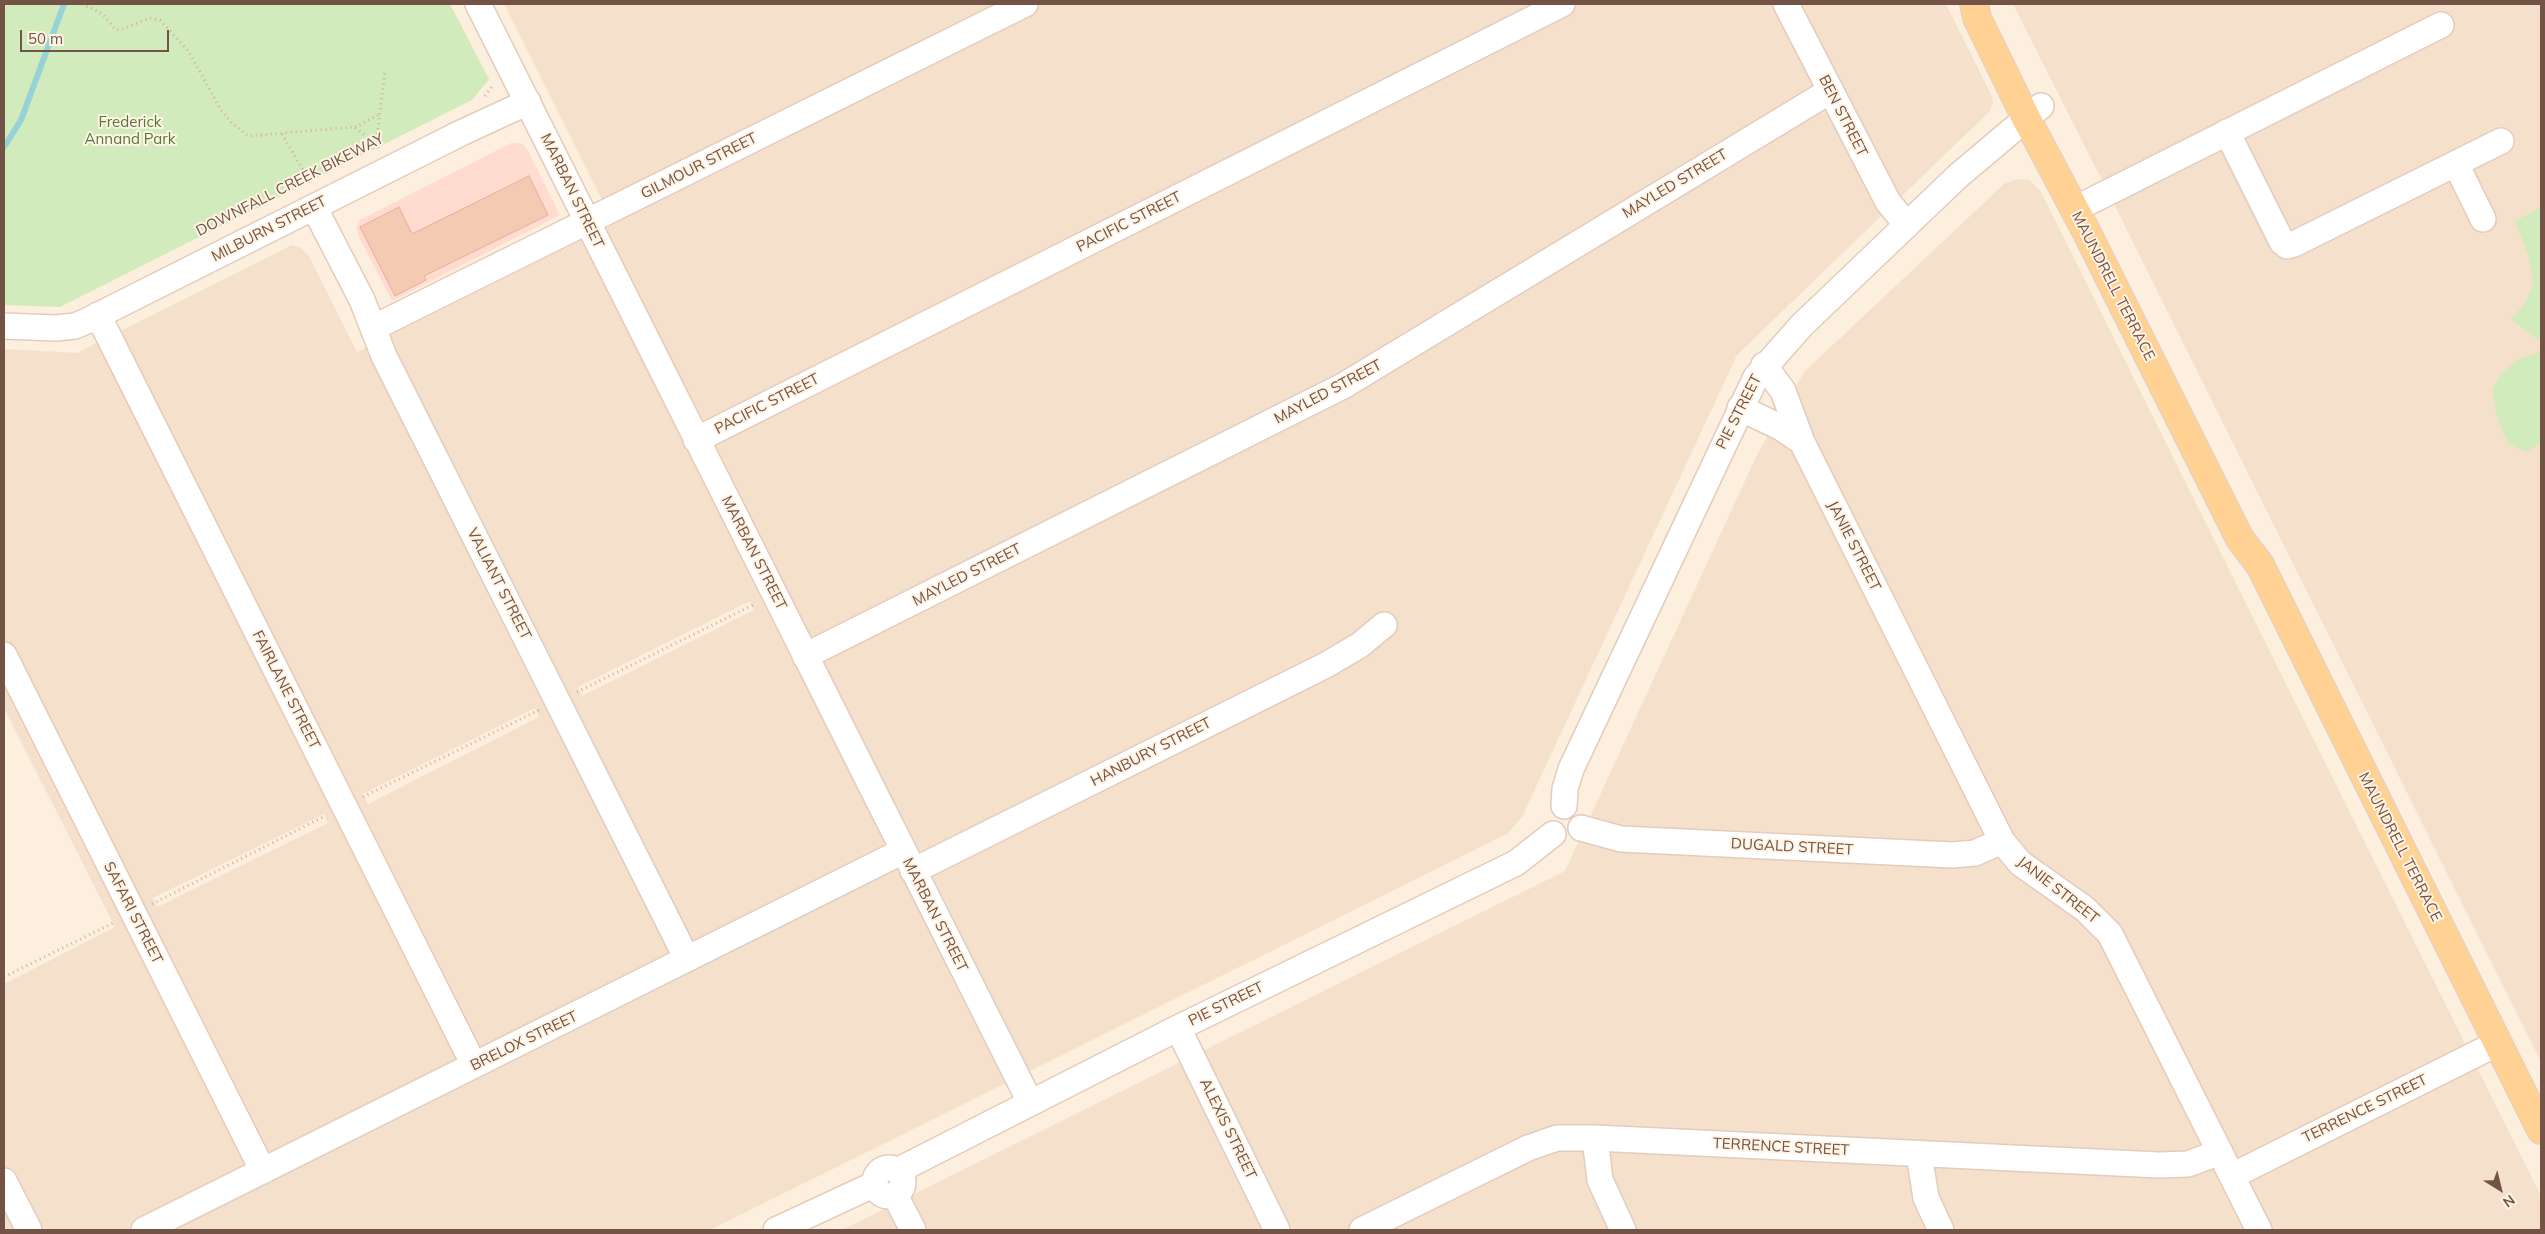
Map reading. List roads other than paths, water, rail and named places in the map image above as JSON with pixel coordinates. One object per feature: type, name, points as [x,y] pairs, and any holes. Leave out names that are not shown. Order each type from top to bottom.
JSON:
[{"type":"main road","name":"MAUNDRELL TERRACE","points":[[1974,4],[1977,18],[2087,203],[2251,534],[2260,565],[2541,1130]]},
{"type":"main road","name":"MAUNDRELL TERRACE","points":[[1987,4],[2085,229],[2240,539],[2260,565]]},
{"type":"street","name":"MARBAN STREET","points":[[478,4],[1030,1102]]},
{"type":"street","name":"GILMOUR STREET","points":[[373,328],[1025,4]]},
{"type":"street","name":"PACIFIC STREET","points":[[696,440],[1562,4]]},
{"type":"street","name":"BEN STREET","points":[[1786,4],[1888,202],[1907,225]]},
{"type":"street","points":[[2087,203],[2441,26]]},
{"type":"street","name":"MAYLED STREET","points":[[806,656],[1357,378],[1830,91]]},
{"type":"street","name":"MILBURN STREET","points":[[4,326],[56,328],[75,326],[313,197],[528,102]]},
{"type":"street","name":"PIE STREET","points":[[1564,806],[1571,769],[1740,408],[1764,365],[1802,325],[1976,160],[2033,112]]},
{"type":"street","points":[[2227,132],[2282,242],[2287,246],[2501,141]]},
{"type":"street","points":[[2456,164],[2484,219]]},
{"type":"street","name":"VALIANT STREET","points":[[313,197],[362,300],[384,356],[687,959]]},
{"type":"street","name":"FAIRLANE STREET","points":[[98,315],[474,1065]]},
{"type":"street","name":"JANIE STREET","points":[[1764,365],[1783,391],[1802,442],[2002,841],[2020,863],[2085,909],[2110,934],[2259,1230]]},
{"type":"street","name":"JANIE STREET","points":[[1740,408],[1780,427],[1802,442]]},
{"type":"street","name":"HANBURY STREET","points":[[908,861],[1326,665],[1360,645],[1384,625]]},
{"type":"street","name":"SAFARI STREET","points":[[4,655],[263,1171]]},
{"type":"street","points":[[1564,806],[1579,812],[1581,828],[1574,837],[1569,839],[1558,838],[1553,834],[1549,824],[1549,819],[1554,810],[1564,806]]},
{"type":"street","name":"DUGALD STREET","points":[[1581,828],[1621,839],[1952,855],[1975,853],[2002,841]]},
{"type":"street","name":"PIE STREET","points":[[776,1230],[889,1183],[1030,1102],[1516,863],[1553,834]]},
{"type":"street","name":"BRELOX STREET","points":[[144,1230],[687,959],[908,861]]},
{"type":"street","name":"ALEXIS STREET","points":[[1178,1028],[1277,1230]]},
{"type":"street","name":"TERRENCE STREET","points":[[2232,1176],[2498,1043]]},
{"type":"street","name":"TERRENCE STREET","points":[[1362,1230],[1540,1143],[1557,1138],[1595,1138],[2159,1165],[2188,1164],[2220,1152]]},
{"type":"street","points":[[1595,1138],[1600,1180],[1623,1230]]},
{"type":"street","points":[[1919,1154],[1926,1198],[1941,1230]]},
{"type":"street","points":[[4,1180],[29,1230]]},
{"type":"street","points":[[889,1183],[913,1230]]},
{"type":"waterway","points":[[4,147],[21,120],[64,4]]},
{"type":"park label","name":"Frederick Annand Park","points":[[130,130]]}]
